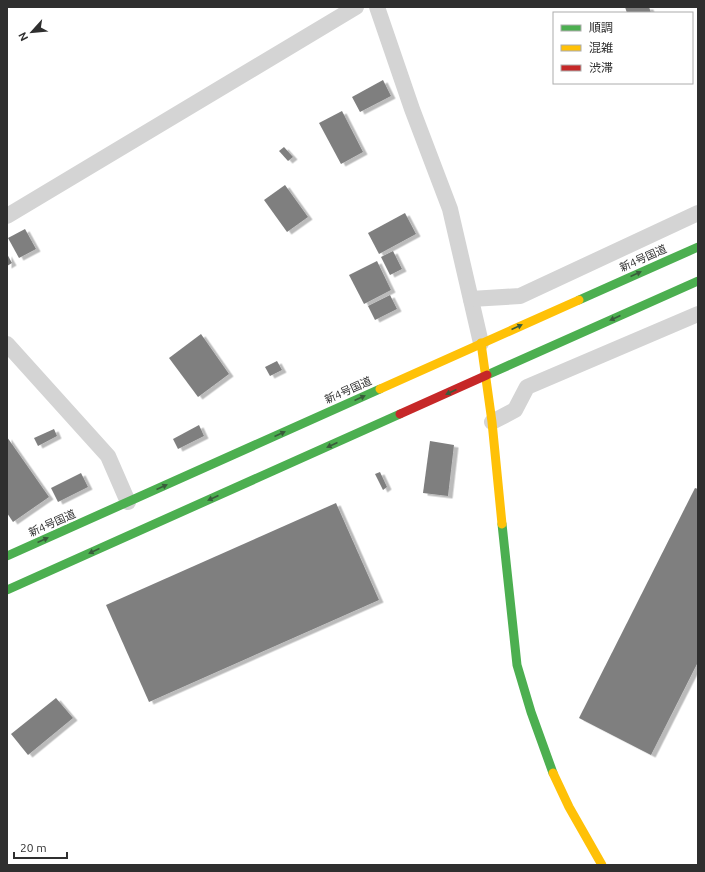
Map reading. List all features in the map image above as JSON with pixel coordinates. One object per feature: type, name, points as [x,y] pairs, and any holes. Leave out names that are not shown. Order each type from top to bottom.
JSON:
[{"type":"main road","name":"新4号国道","points":[[7,556],[698,246]]},
{"type":"main road","points":[[7,590],[698,281]]},
{"type":"main road","points":[[481,343],[492,422],[517,665],[526,702],[560,788],[602,865]]},
{"type":"street","points":[[7,216],[356,7]]},
{"type":"street","points":[[377,7],[412,110],[450,209],[481,343]]},
{"type":"street","points":[[471,299],[520,296],[698,213]]},
{"type":"street","points":[[492,422],[515,410],[527,387],[698,314]]},
{"type":"street","points":[[7,344],[108,456],[128,502]]},
{"type":"building","points":[[625,7],[649,7],[651,12],[627,12]]},
{"type":"building","points":[[383,80],[391,96],[360,112],[352,97]]},
{"type":"building","points":[[342,111],[363,152],[341,164],[319,123]]},
{"type":"building","points":[[284,147],[293,157],[288,161],[279,151]]},
{"type":"building","points":[[285,185],[308,217],[287,232],[264,200]]},
{"type":"building","points":[[405,213],[416,234],[379,254],[368,233]]},
{"type":"building","points":[[25,229],[36,249],[19,258],[8,238]]},
{"type":"building","points":[[393,251],[402,269],[390,275],[381,257]]},
{"type":"building","points":[[7,254],[12,263],[7,266]]},
{"type":"building","points":[[377,261],[391,290],[364,304],[349,275]]},
{"type":"building","points":[[390,295],[397,309],[375,320],[368,306]]},
{"type":"building","points":[[201,334],[229,374],[198,397],[169,358]]},
{"type":"building","points":[[277,361],[282,370],[270,376],[265,367]]},
{"type":"building","points":[[199,425],[204,436],[178,449],[173,439]]},
{"type":"building","points":[[54,429],[57,436],[38,446],[34,438]]},
{"type":"building","points":[[7,437],[49,497],[13,522],[7,513]]},
{"type":"building","points":[[430,441],[454,445],[448,496],[423,493]]},
{"type":"building","points":[[380,472],[387,487],[383,490],[375,474]]},
{"type":"building","points":[[81,473],[88,487],[58,502],[51,488]]},
{"type":"building","points":[[695,488],[698,489],[698,662],[651,755],[579,718]]},
{"type":"building","points":[[336,503],[379,600],[149,702],[106,605]]},
{"type":"building","points":[[56,698],[73,718],[28,755],[11,734]]},
{"type":"traffic: fast","points":[[579,300],[698,247]]},
{"type":"traffic: fast","points":[[487,375],[698,281]]},
{"type":"traffic: fast","points":[[7,556],[380,389]]},
{"type":"traffic: fast","points":[[7,590],[400,414]]},
{"type":"traffic: fast","points":[[502,524],[517,665],[531,712],[553,773]]},
{"type":"traffic: slow","points":[[380,389],[579,300]]},
{"type":"traffic: slow","points":[[481,343],[492,422],[502,524]]},
{"type":"traffic: slow","points":[[553,773],[569,807],[602,865]]},
{"type":"traffic: jam","points":[[400,414],[487,375]]}]
